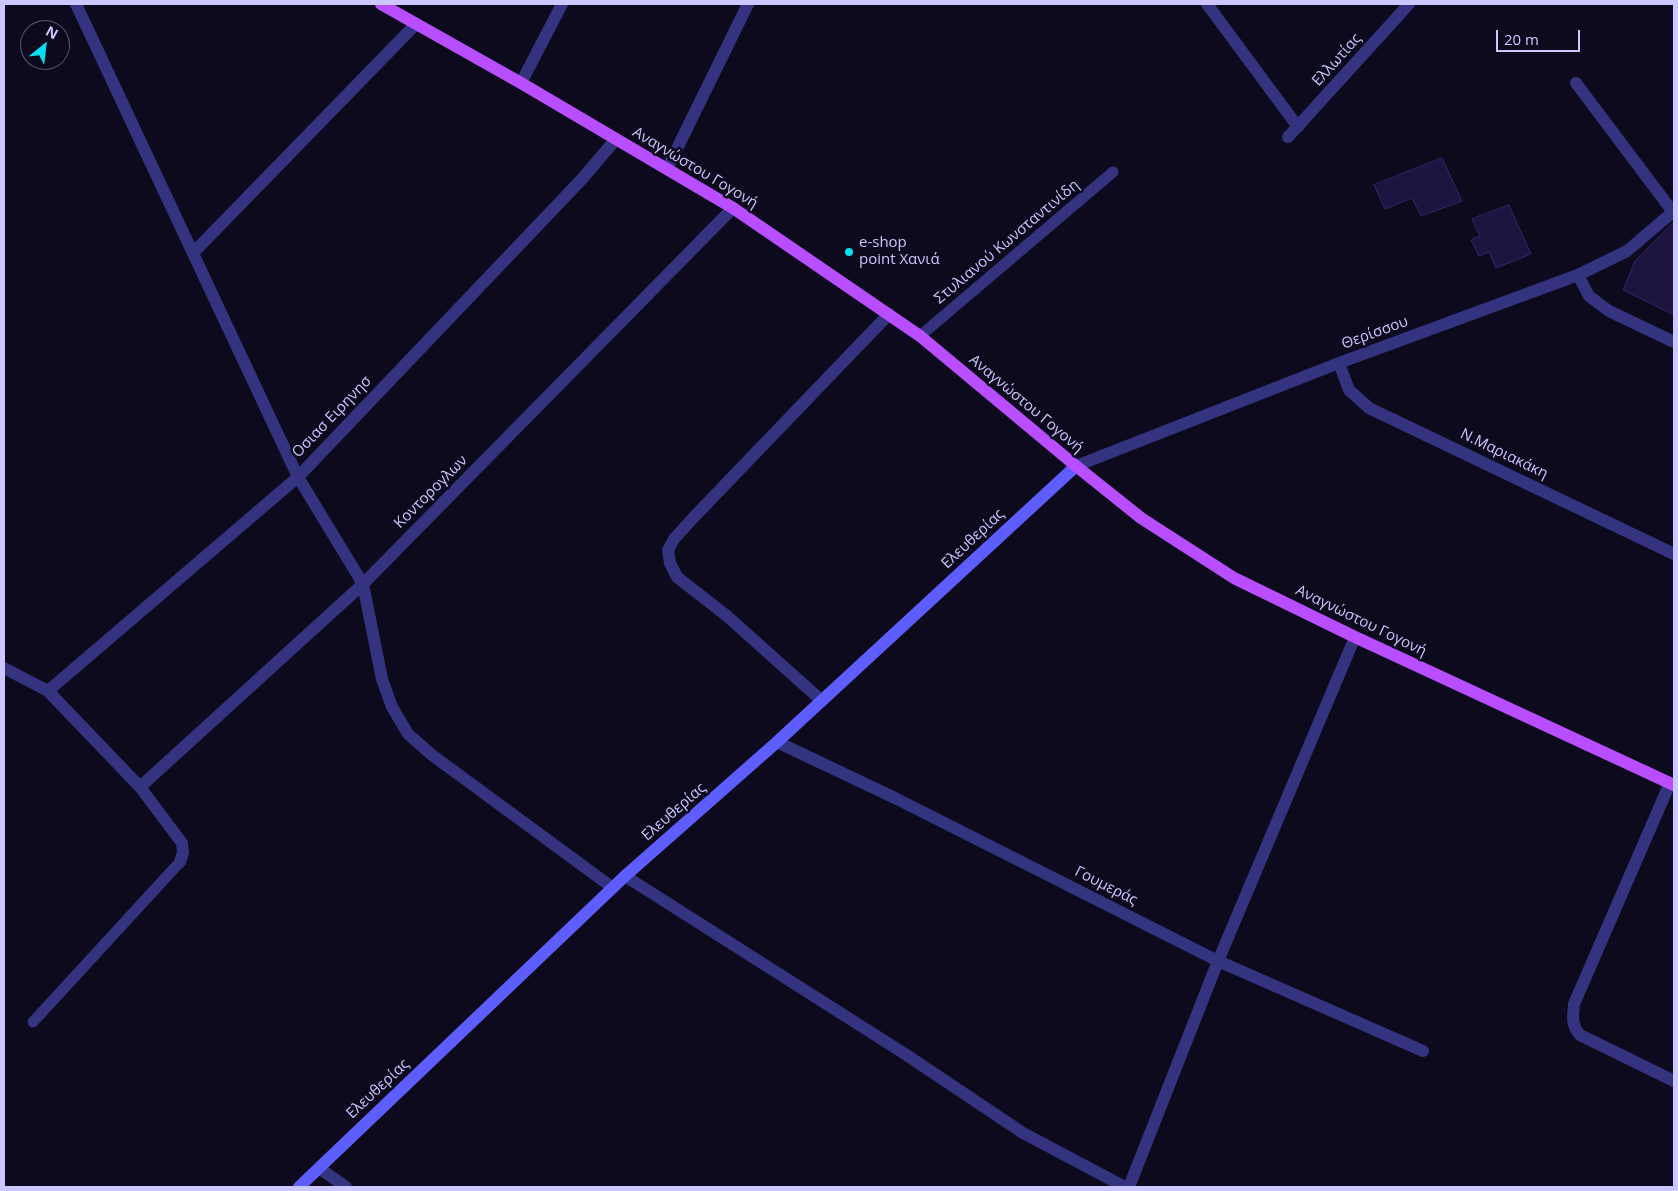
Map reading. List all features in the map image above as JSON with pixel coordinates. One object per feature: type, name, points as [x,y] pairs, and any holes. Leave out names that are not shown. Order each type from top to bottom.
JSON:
[{"type":"main road","name":"Αναγνώστου Γογονή","points":[[381,4],[733,208],[920,336],[1140,518],[1234,578],[1355,637],[1672,784]]},
{"type":"street","points":[[76,4],[298,477],[363,584],[382,679],[392,707],[408,734],[432,756],[613,888]]},
{"type":"street","points":[[521,84],[562,4]]},
{"type":"street","points":[[667,169],[748,4]]},
{"type":"street","points":[[1207,4],[1298,126]]},
{"type":"street","name":"Ελλωτίας","points":[[1288,137],[1409,4]]},
{"type":"street","points":[[193,253],[416,24]]},
{"type":"street","points":[[1576,83],[1673,212]]},
{"type":"street","name":"Οσιασ Ειρηνησ","points":[[48,691],[298,477],[582,179],[616,139]]},
{"type":"street","name":"Κοντορογλων","points":[[140,787],[363,584],[733,208]]},
{"type":"street","name":"Θερίσσου","points":[[1076,466],[1339,364],[1578,275],[1627,251],[1673,212]]},
{"type":"street","points":[[1578,275],[1589,296],[1609,311],[1674,342]]},
{"type":"street","points":[[822,701],[727,616],[677,577],[670,563],[668,550],[694,517],[889,314]]},
{"type":"street","name":"Ν.Μαριακάκη","points":[[1339,364],[1349,390],[1369,408],[1674,554]]},
{"type":"street","name":"Ελευθερίας","points":[[299,1187],[625,876],[777,742],[1076,466]]},
{"type":"street","points":[[1129,1187],[1218,961],[1355,637]]},
{"type":"street","points":[[4,668],[48,691],[140,787],[182,843],[183,853],[180,862]]},
{"type":"street","name":"Γουμεράς","points":[[777,742],[897,799],[1218,961],[1423,1051]]},
{"type":"street","points":[[1672,784],[1574,1004],[1572,1020],[1580,1036],[1674,1081]]},
{"type":"street","points":[[625,876],[905,1054],[1023,1133],[1125,1187]]},
{"type":"street","points":[[319,1168],[346,1187]]},
{"type":"lane","name":"Στυλιανού Κωνσταντινίδη","points":[[920,336],[1113,172]]},
{"type":"lane","points":[[33,1022],[180,862]]},
{"type":"building","points":[[1442,158],[1462,201],[1421,216],[1412,198],[1385,209],[1374,185]]},
{"type":"building","points":[[1509,205],[1531,254],[1496,268],[1489,252],[1479,256],[1471,240],[1480,236],[1472,219]]},
{"type":"building","points":[[1674,222],[1674,315],[1623,290],[1635,261]]},
{"type":"place","name":"e-shop point Χανιά","points":[[849,252]]}]
